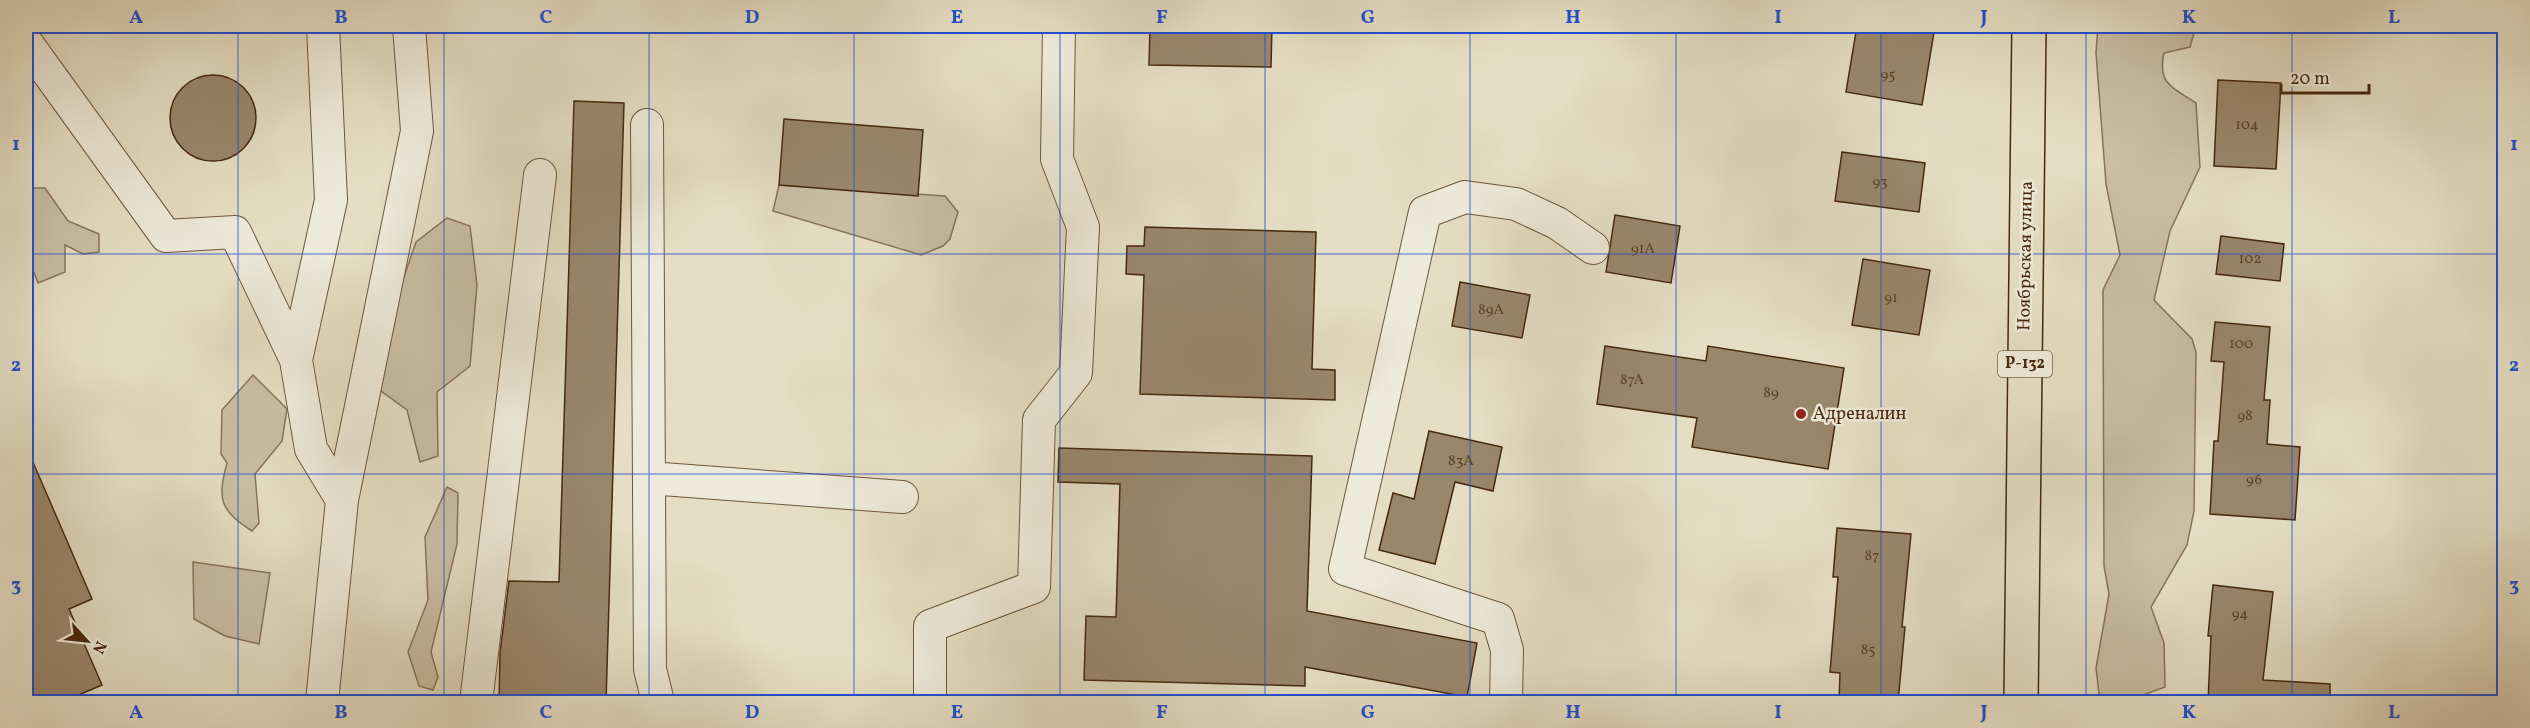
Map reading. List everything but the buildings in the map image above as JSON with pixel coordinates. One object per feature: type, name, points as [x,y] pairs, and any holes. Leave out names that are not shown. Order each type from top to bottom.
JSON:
[{"type":"highway","name":"Ноябрьская улица","points":[[2021,702],[2029,26]]},
{"type":"street","points":[[296,360],[331,200],[323,26]]},
{"type":"street","points":[[322,702],[342,500],[417,131],[409,26]]},
{"type":"street","points":[[930,702],[930,626],[1034,587],[1039,420],[1076,373],[1083,227],[1057,159],[1059,26]]},
{"type":"street","points":[[26,42],[166,236],[235,232],[296,360],[311,449],[342,500]]},
{"type":"street","points":[[647,125],[650,669],[658,702]]},
{"type":"street","points":[[476,702],[540,176]]},
{"type":"street","points":[[1506,702],[1507,650],[1498,619],[1345,569],[1425,212],[1465,196],[1516,204],[1557,222],[1593,248]]},
{"type":"street","points":[[649,478],[902,497]]},
{"type":"shaded area","points":[[2098,26],[2196,26],[2190,47],[2164,53],[2162,63],[2165,78],[2169,84],[2196,103],[2200,167],[2170,231],[2154,300],[2192,339],[2196,352],[2194,511],[2187,545],[2151,607],[2164,643],[2165,687],[2140,696],[2138,702],[2100,702],[2096,668],[2109,594],[2104,566],[2103,290],[2120,255],[2106,184],[2096,53]]},
{"type":"shaded area","points":[[779,185],[945,196],[958,212],[950,239],[943,246],[921,255],[773,211]]},
{"type":"shaded area","points":[[26,188],[45,188],[68,221],[99,234],[99,252],[83,254],[65,245],[65,272],[38,283],[26,252]]},
{"type":"shaded area","points":[[447,218],[470,226],[477,285],[470,366],[437,392],[438,456],[420,462],[407,410],[381,391],[377,355],[416,242]]},
{"type":"shaded area","points":[[253,375],[287,409],[282,441],[255,474],[259,523],[252,531],[233,517],[224,503],[222,486],[227,463],[221,454],[222,410]]},
{"type":"shaded area","points":[[447,487],[458,493],[457,544],[431,652],[438,677],[433,690],[419,686],[408,652],[428,600],[425,537]]},
{"type":"shaded area","points":[[193,562],[270,573],[259,644],[225,636],[194,619]]},
{"type":"place","name":"Адреналин","points":[[1801,414]]}]
